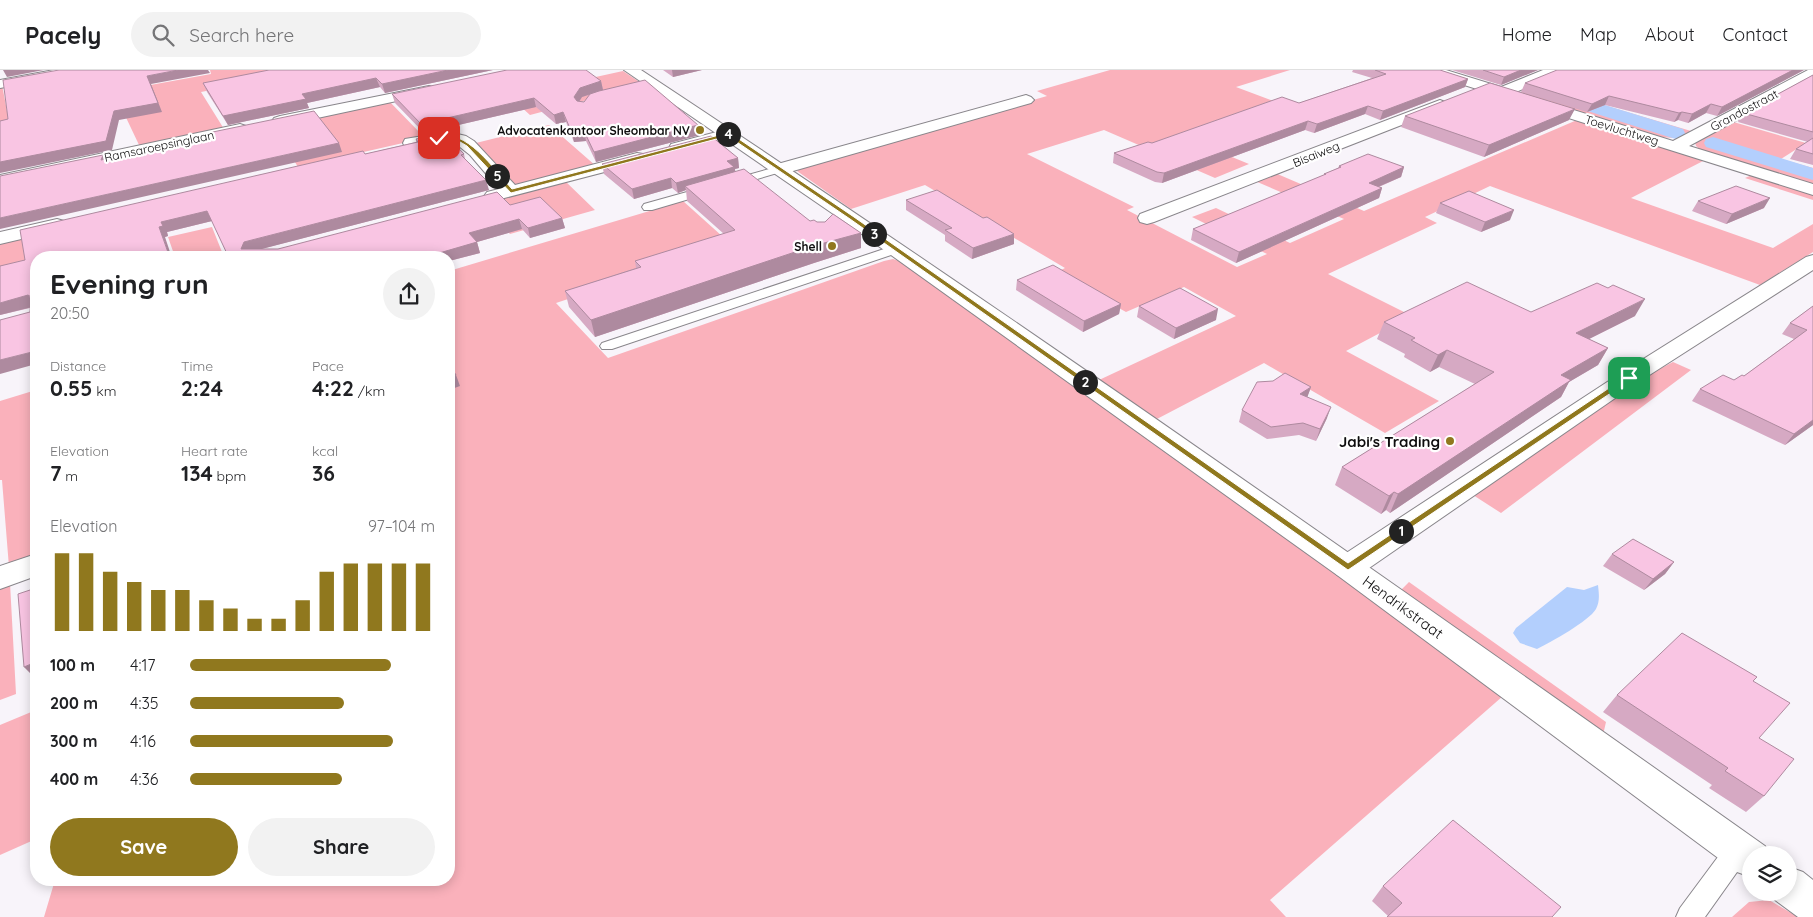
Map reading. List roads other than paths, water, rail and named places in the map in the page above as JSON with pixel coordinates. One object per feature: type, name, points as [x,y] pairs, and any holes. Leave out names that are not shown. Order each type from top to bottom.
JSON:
[{"type":"street","points":[[0,84],[78,70]]},
{"type":"street","name":"Toevluchtweg","points":[[1431,70],[1813,190]]},
{"type":"street","points":[[1502,92],[1556,70]]},
{"type":"street","name":"Grandostraat","points":[[1674,146],[1813,73]]},
{"type":"street","name":"Hendrikstraat","points":[[639,80],[728,134],[780,169],[843,221],[896,249],[1348,567],[1742,852]]},
{"type":"street","name":"Ramsaroepsinglaan","points":[[0,180],[446,86]]},
{"type":"street","name":"Bisaiweg","points":[[1148,218],[1485,87]]},
{"type":"street","points":[[780,169],[1026,100]]},
{"type":"street","points":[[474,201],[728,134]]},
{"type":"street","points":[[398,146],[439,138],[456,137],[468,145],[511,191]]},
{"type":"street","points":[[0,238],[78,220]]},
{"type":"street","points":[[1348,567],[1629,378],[1813,261]]},
{"type":"street","points":[[0,578],[30,567]]},
{"type":"street","points":[[1797,892],[1813,904]]},
{"type":"lane","points":[[648,207],[780,169]]},
{"type":"lane","points":[[607,346],[896,249]]},
{"type":"lane","points":[[852,252],[865,259]]},
{"type":"lane","points":[[1689,917],[1742,857]]},
{"type":"water","points":[[1598,585],[1598,603],[1592,614],[1578,625],[1537,649],[1520,643],[1513,633],[1516,628],[1567,587],[1584,590]]},
{"type":"waterway","points":[[1556,95],[1676,133]]},
{"type":"waterway","points":[[1713,143],[1813,174]]},
{"type":"place","name":"Advocatenkantoor Sheombar NV","points":[[700,130]]},
{"type":"place","name":"Shell","points":[[832,246]]},
{"type":"place","name":"Jabi's Trading","points":[[1450,441]]}]
